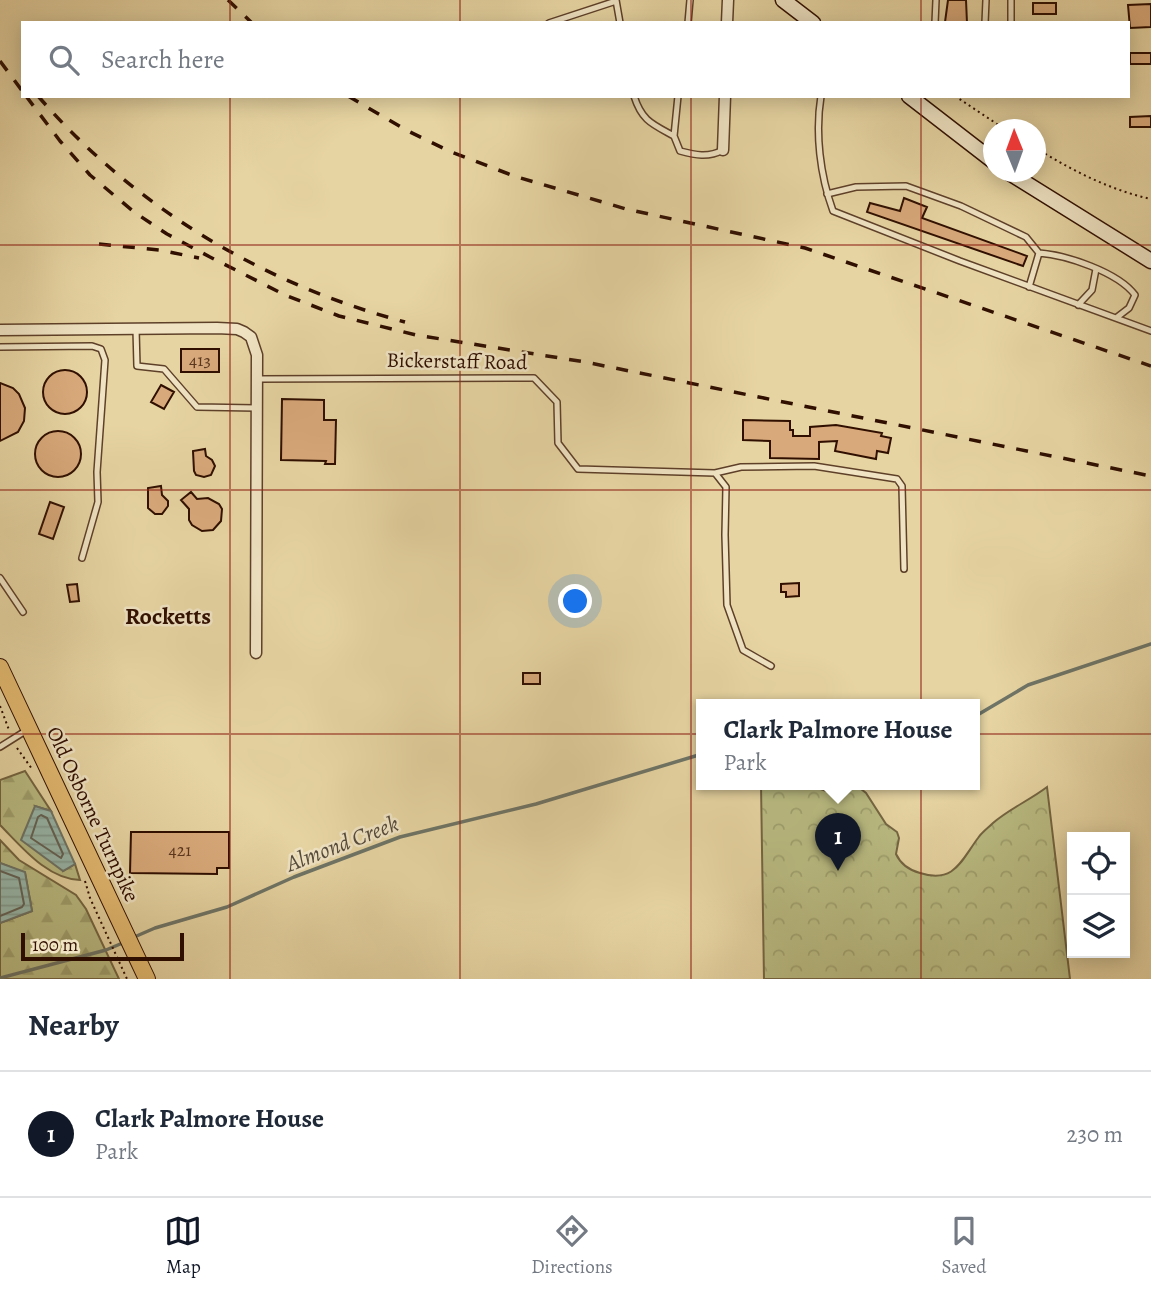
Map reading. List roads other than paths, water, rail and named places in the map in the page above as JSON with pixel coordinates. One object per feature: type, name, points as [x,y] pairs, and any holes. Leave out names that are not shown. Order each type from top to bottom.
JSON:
[{"type":"main road","name":"Old Osborne Turnpike","points":[[0,667],[147,979]]},
{"type":"street","points":[[727,21],[728,0]]},
{"type":"street","points":[[783,0],[810,21]]},
{"type":"street","points":[[723,150],[724,98]]},
{"type":"street","points":[[912,98],[983,153]]},
{"type":"street","points":[[1024,182],[1151,261]]},
{"type":"street","points":[[0,330],[217,328],[237,329],[251,337],[255,346],[258,379],[256,653]]},
{"type":"lane","points":[[688,21],[691,0]]},
{"type":"lane","points":[[935,21],[936,0]]},
{"type":"lane","points":[[985,21],[986,0]]},
{"type":"lane","points":[[1011,0],[1011,20]]},
{"type":"lane","points":[[556,21],[616,1],[620,21]]},
{"type":"lane","points":[[635,98],[639,112],[648,122],[674,136]]},
{"type":"lane","points":[[678,98],[674,136],[680,151],[712,156],[723,150]]},
{"type":"lane","points":[[821,98],[820,153],[827,194],[833,211],[1151,331]]},
{"type":"lane","points":[[827,194],[856,187],[906,186],[961,206],[1026,237],[1039,253],[1055,254],[1112,275],[1129,287],[1135,295],[1129,308],[1115,318]]},
{"type":"lane","points":[[1029,287],[1039,253]]},
{"type":"lane","points":[[1078,305],[1092,290],[1096,270]]},
{"type":"lane","points":[[136,329],[137,366],[164,369],[197,407],[257,408]]},
{"type":"lane","points":[[0,346],[92,346],[101,349],[105,360],[97,472],[98,502],[82,558]]},
{"type":"lane","name":"Bickerstaff Road","points":[[258,379],[534,378],[557,402],[558,443],[578,469],[715,472]]},
{"type":"lane","points":[[771,666],[743,650],[727,605],[726,487],[715,472],[741,467],[814,466],[897,479],[902,486],[904,569]]},
{"type":"lane","points":[[0,578],[23,612]]},
{"type":"lane","points":[[0,747],[30,728]]},
{"type":"water","points":[[35,806],[51,811],[75,864],[63,871],[21,840]]},
{"type":"water","points":[[0,863],[25,872],[32,911],[0,923]]},
{"type":"waterway","name":"Almond Creek","points":[[980,713],[1028,685],[1151,644]]},
{"type":"waterway","name":"Almond Creek","points":[[132,938],[155,928],[227,907],[294,877],[400,837],[536,804],[696,756]]},
{"type":"waterway","name":"Almond Creek","points":[[0,978],[106,950],[125,942]]},
{"type":"railway","points":[[228,0],[250,21]]},
{"type":"railway","points":[[0,61],[21,89]]},
{"type":"railway","points":[[28,98],[90,175],[134,212],[167,234],[210,257],[285,295],[339,316],[416,335],[585,362],[1151,476]]},
{"type":"railway","points":[[40,98],[116,173],[159,207],[205,237],[301,286],[352,306],[405,322]]},
{"type":"railway","points":[[351,98],[449,151],[514,176],[626,209],[805,248],[1151,366]]},
{"type":"railway","points":[[99,244],[159,250],[199,258]]},
{"type":"place","name":"Clark Palmore House","points":[[838,871]]},
{"type":"district","name":"Rocketts","points":[[168,616]]}]
